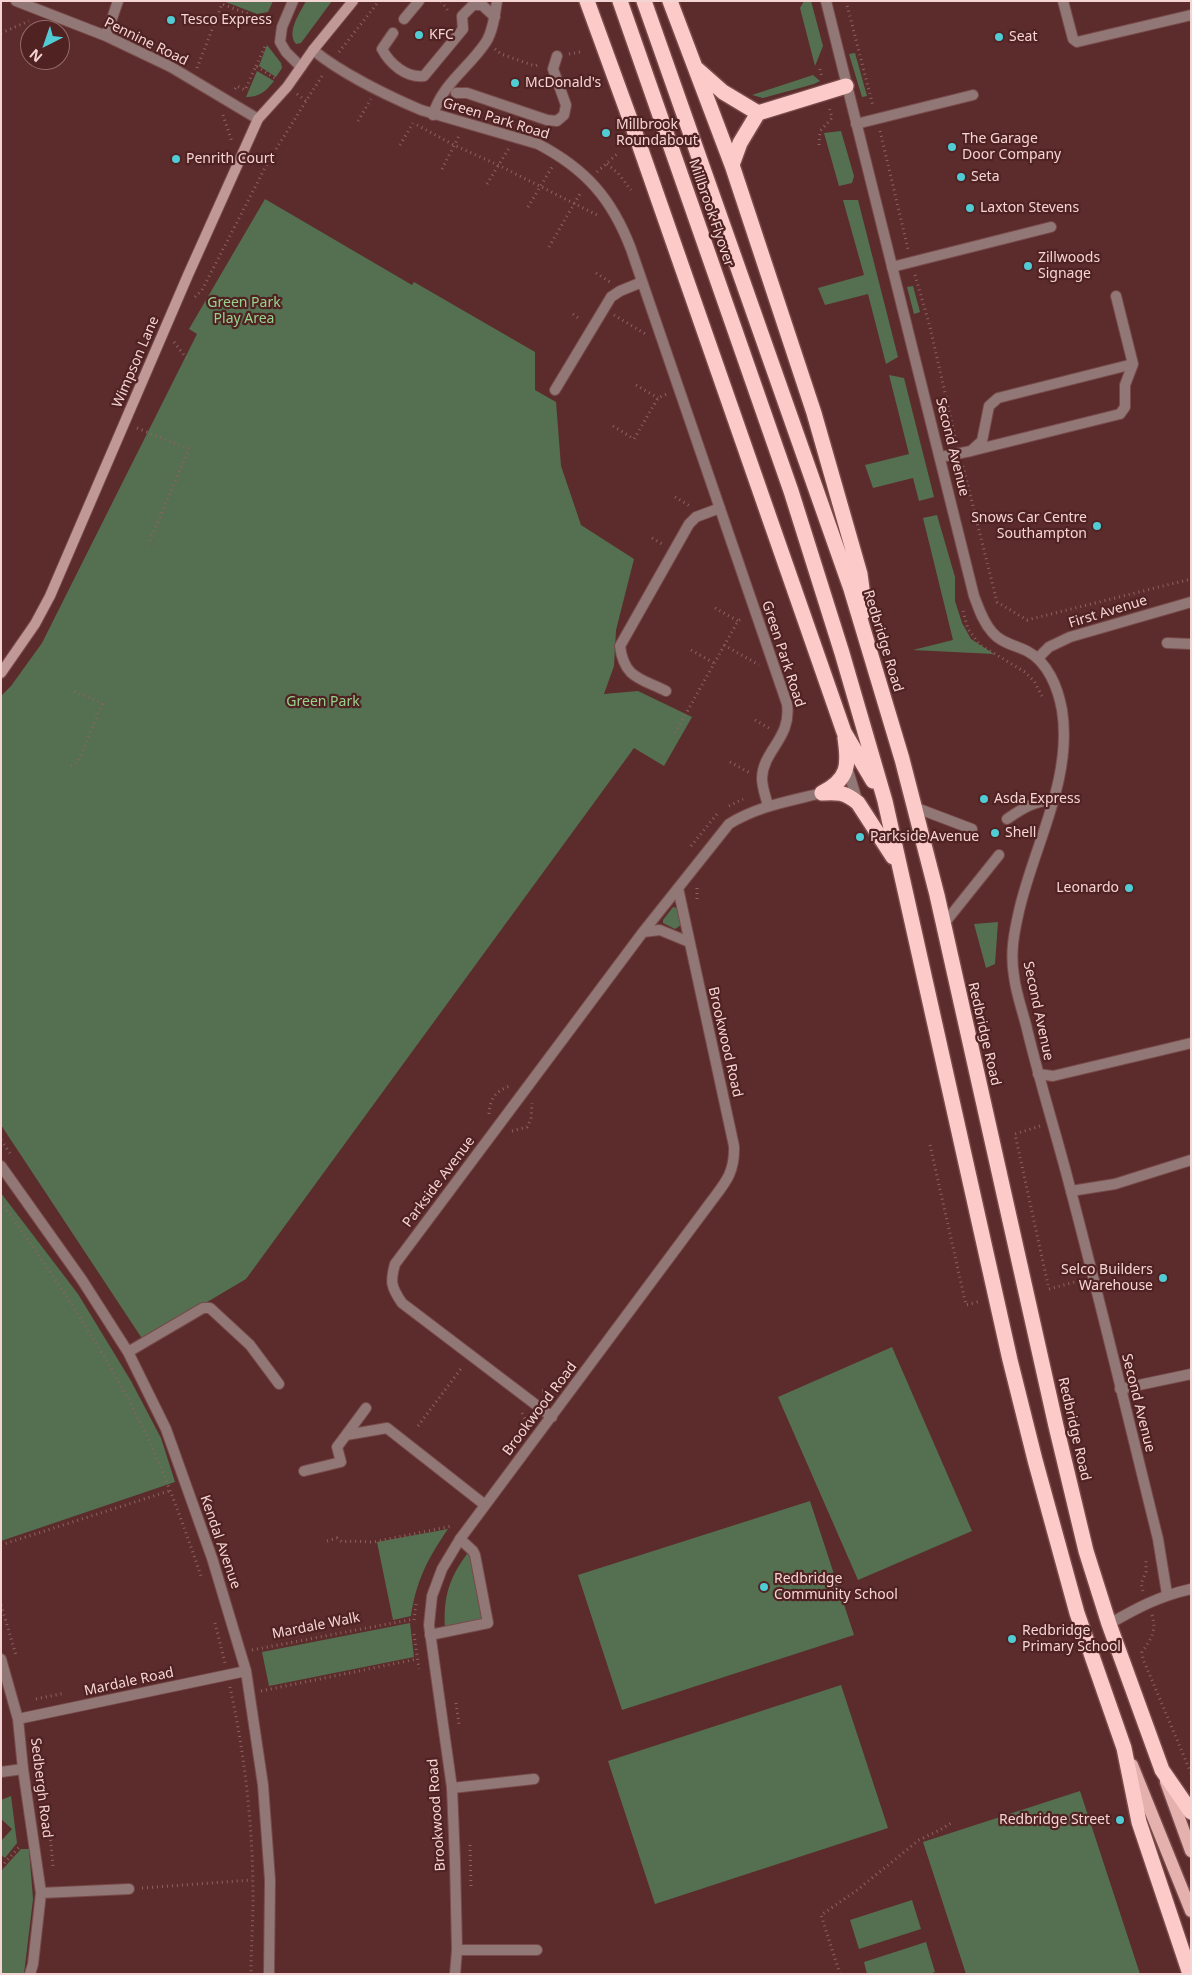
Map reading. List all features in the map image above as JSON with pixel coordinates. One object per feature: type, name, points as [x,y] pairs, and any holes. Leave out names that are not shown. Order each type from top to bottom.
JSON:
[{"type":"highway","points":[[587,1],[844,732],[885,801],[1008,1351],[1035,1460],[1077,1613],[1124,1748],[1140,1822],[1190,1974]]},
{"type":"highway","name":"Millbrook Flyover","points":[[620,1],[791,491],[842,653],[885,801]]},
{"type":"highway","name":"Millbrook Flyover","points":[[644,1],[752,312]]},
{"type":"highway","points":[[670,1],[692,64],[732,165],[817,423],[860,574],[869,648]]},
{"type":"highway","points":[[692,64],[723,92],[758,113]]},
{"type":"highway","points":[[732,165],[740,144],[758,113],[846,86]]},
{"type":"highway","name":"Redbridge Road","points":[[752,312],[851,589],[902,759],[943,925],[1058,1436],[1086,1551],[1162,1770],[1191,1812]]},
{"type":"highway","points":[[822,793],[836,784],[843,776],[847,767],[844,732]]},
{"type":"highway","points":[[822,793],[839,792],[858,802],[900,869]]},
{"type":"main road","points":[[1124,1748],[1191,1911]]},
{"type":"main road","points":[[1162,1770],[1191,1851]]},
{"type":"street","name":"Pennine Road","points":[[16,1],[106,36],[171,67],[258,119]]},
{"type":"street","points":[[106,36],[118,1]]},
{"type":"street","points":[[293,1],[282,27],[280,42],[286,52],[301,67]]},
{"type":"street","name":"Wimpson Lane","points":[[1,673],[35,624],[50,596],[188,274],[258,119],[287,87],[313,50],[353,1]]},
{"type":"street","points":[[404,20],[419,1]]},
{"type":"street","points":[[433,115],[440,96],[487,42],[495,18],[497,1]]},
{"type":"street","name":"Second Avenue","points":[[826,1],[974,596],[981,616],[992,634],[1008,645],[1026,651],[1038,658],[1052,677],[1062,710],[1064,744],[1060,773],[1024,890],[1012,943],[1014,976],[1038,1074],[1071,1191],[1158,1538],[1167,1594]]},
{"type":"street","points":[[1064,1],[1073,38],[1077,42],[1191,15]]},
{"type":"street","points":[[393,33],[382,48],[388,60],[413,77],[424,76],[463,29],[462,16],[472,5],[482,5],[495,18]]},
{"type":"street","name":"Green Park Road","points":[[313,50],[330,64],[406,104],[433,115],[516,136],[560,155],[589,178],[615,213],[625,232],[772,665],[787,704],[789,717],[787,726],[764,769],[762,780]]},
{"type":"street","points":[[456,93],[467,93],[547,120],[557,120],[564,115],[566,105],[553,69],[556,56]]},
{"type":"street","points":[[856,124],[973,95]]},
{"type":"street","points":[[892,267],[1051,227]]},
{"type":"street","points":[[555,390],[603,309],[616,294],[642,282]]},
{"type":"street","points":[[941,458],[1120,414],[1125,407],[1125,384],[1133,364],[1116,296]]},
{"type":"street","points":[[971,451],[982,441],[989,406],[998,398],[1133,364]]},
{"type":"street","points":[[666,691],[631,673],[622,661],[620,646],[690,524],[696,517],[720,508]]},
{"type":"street","name":"First Avenue","points":[[1038,658],[1049,647],[1070,637],[1191,602]]},
{"type":"street","points":[[1168,643],[1191,644]]},
{"type":"street","points":[[847,767],[858,802]]},
{"type":"street","points":[[762,780],[768,806]]},
{"type":"street","name":"Parkside Avenue","points":[[552,1417],[402,1303],[394,1291],[391,1279],[395,1264],[643,932],[729,824],[742,816],[768,806],[822,793]]},
{"type":"street","points":[[1007,819],[1026,805],[1040,800],[1053,800]]},
{"type":"street","points":[[914,807],[972,829]]},
{"type":"street","points":[[943,925],[999,855]]},
{"type":"street","name":"Brookwood Road","points":[[455,1974],[457,1950],[452,1788],[430,1635],[432,1596],[442,1569],[460,1539],[715,1197],[729,1176],[734,1162],[734,1146],[678,888]]},
{"type":"street","points":[[643,932],[660,930],[689,942]]},
{"type":"street","points":[[1038,1074],[1053,1076],[1191,1043]]},
{"type":"street","points":[[1071,1191],[1115,1184],[1191,1160]]},
{"type":"street","name":"Kendal Avenue","points":[[1,1166],[82,1280],[128,1352],[166,1429],[212,1558],[246,1671],[263,1785],[270,1880],[269,1974]]},
{"type":"street","points":[[128,1352],[203,1308],[210,1308],[250,1345],[279,1384]]},
{"type":"street","points":[[1120,1389],[1191,1374]]},
{"type":"street","points":[[304,1471],[341,1462],[337,1447],[366,1408]]},
{"type":"street","points":[[346,1435],[387,1428],[485,1505]]},
{"type":"street","points":[[430,1635],[488,1623],[475,1555],[460,1539]]},
{"type":"street","points":[[1110,1624],[1147,1602],[1167,1594],[1191,1588]]},
{"type":"street","name":"Sedbergh Road","points":[[1,1659],[18,1719],[23,1769],[41,1894],[33,1964],[30,1974]]},
{"type":"street","name":"Mardale Road","points":[[18,1719],[246,1671]]},
{"type":"street","points":[[1,1772],[23,1769]]},
{"type":"street","points":[[452,1788],[534,1779]]},
{"type":"street","points":[[41,1894],[129,1889]]},
{"type":"street","points":[[457,1950],[537,1950]]},
{"type":"path","points":[[216,1],[259,18],[269,17],[277,12]]},
{"type":"path","points":[[846,1],[911,262],[930,327],[997,602],[1027,620],[1191,580]]},
{"type":"path","points":[[192,80],[222,4]]},
{"type":"path","points":[[1,33],[47,12]]},
{"type":"path","points":[[487,42],[501,54],[535,66],[556,56],[580,52]]},
{"type":"path","points":[[358,120],[377,88]]},
{"type":"path","points":[[191,301],[202,290],[268,162],[306,101]]},
{"type":"path","points":[[406,104],[413,123],[603,218],[625,232]]},
{"type":"path","points":[[222,114],[232,141],[268,162]]},
{"type":"path","points":[[400,145],[413,123]]},
{"type":"path","points":[[442,169],[466,123]]},
{"type":"path","points":[[487,184],[516,136]]},
{"type":"path","points":[[549,247],[589,178],[617,154]]},
{"type":"path","points":[[528,207],[560,155]]},
{"type":"path","points":[[607,164],[618,173],[631,190]]},
{"type":"path","points":[[603,309],[664,346]]},
{"type":"path","points":[[170,337],[187,360]]},
{"type":"path","points":[[636,385],[658,398]]},
{"type":"path","points":[[612,426],[634,439],[658,398],[680,390]]},
{"type":"path","points":[[125,423],[189,448],[148,544]]},
{"type":"path","points":[[962,602],[968,629],[980,645],[1025,672],[1034,681],[1043,698]]},
{"type":"path","points":[[715,608],[738,620]]},
{"type":"path","points":[[675,733],[738,620],[754,612]]},
{"type":"path","points":[[724,645],[765,668],[772,665]]},
{"type":"path","points":[[691,650],[714,663]]},
{"type":"path","points":[[70,766],[78,762],[102,704],[73,691]]},
{"type":"path","points":[[730,762],[762,780]]},
{"type":"path","points":[[697,884],[698,909]]},
{"type":"path","points":[[510,1132],[527,1127],[531,1119],[532,1102],[538,1095]]},
{"type":"path","points":[[1038,1117],[1041,1126]]},
{"type":"path","points":[[1052,1122],[1015,1134],[1048,1287],[1083,1280]]},
{"type":"path","points":[[930,1145],[966,1305]]},
{"type":"path","points":[[1,1202],[70,1302],[109,1365],[140,1422],[189,1541],[205,1588]]},
{"type":"path","points":[[1081,1271],[1085,1289]]},
{"type":"path","points":[[418,1426],[471,1356]]},
{"type":"path","points":[[464,1365],[470,1370]]},
{"type":"path","points":[[536,1389],[549,1391],[555,1388],[561,1380]]},
{"type":"path","points":[[520,1410],[526,1421],[523,1431]]},
{"type":"path","points":[[1,1545],[169,1492]]},
{"type":"path","points":[[326,1541],[337,1538],[342,1542],[354,1540],[374,1542],[454,1526],[449,1533]]},
{"type":"path","points":[[1146,1554],[1146,1572],[1141,1584],[1155,1625],[1154,1635],[1142,1652],[1143,1659],[1191,1773]]},
{"type":"path","points":[[416,1602],[414,1619],[420,1674]]},
{"type":"path","points":[[212,1614],[224,1657],[236,1717],[251,1837],[251,1974]]},
{"type":"path","name":"Mardale Walk","points":[[224,1657],[414,1619]]},
{"type":"path","points":[[232,1696],[417,1659]]},
{"type":"path","points":[[840,1974],[821,1915],[856,1891],[918,1840],[951,1823]]},
{"type":"path","points":[[1,1867],[32,1832]]},
{"type":"path","points":[[20,1839],[21,1855]]},
{"type":"path","points":[[1,1858],[6,1862]]},
{"type":"path","points":[[129,1889],[252,1880]]},
{"type":"green space","points":[[223,1],[273,1],[268,12],[257,14]]},
{"type":"green space","points":[[306,1],[332,1],[301,43],[296,44],[292,34],[293,28]]},
{"type":"green space","points":[[804,1],[811,1],[823,46],[815,66],[800,8]]},
{"type":"green space","points":[[267,45],[281,63],[282,68],[276,77],[259,66]]},
{"type":"green space","points":[[855,53],[867,96],[862,97],[849,54]]},
{"type":"green space","points":[[257,71],[274,81],[262,93],[246,97]]},
{"type":"green space","points":[[813,75],[820,81],[763,98],[752,95]]},
{"type":"green space","points":[[841,131],[854,176],[852,183],[839,186],[824,133]]},
{"type":"green space","name":"Green Park","points":[[265,199],[412,285],[414,282],[535,352],[535,390],[556,402],[561,466],[581,525],[634,559],[616,630],[614,666],[604,694],[638,691],[692,717],[664,766],[634,748],[246,1279],[143,1340],[1,1125],[1,696],[11,686],[42,643],[197,334],[189,329]]},
{"type":"green space","points":[[843,200],[858,200],[898,357],[886,364],[868,294],[825,305],[818,288],[864,275]]},
{"type":"green space","points":[[913,286],[920,312],[914,314],[907,287]]},
{"type":"green space","points":[[889,375],[904,378],[934,497],[919,501],[913,478],[873,488],[865,465],[909,454]]},
{"type":"green space","points":[[937,515],[955,577],[955,601],[962,623],[971,639],[994,654],[913,650],[953,640],[923,518]]},
{"type":"green space","points":[[673,907],[677,908],[681,925],[675,929],[663,923],[663,920]]},
{"type":"green space","points":[[998,922],[995,964],[986,968],[974,924]]},
{"type":"green space","points":[[1,1193],[78,1294],[131,1381],[161,1438],[175,1482],[1,1541]]},
{"type":"green space","points":[[892,1347],[972,1531],[858,1580],[778,1397]]},
{"type":"green space","points":[[810,1501],[854,1635],[622,1710],[578,1575]]},
{"type":"green space","points":[[448,1529],[424,1570],[416,1592],[411,1616],[393,1620],[377,1542]]},
{"type":"green space","points":[[470,1550],[486,1622],[445,1629],[445,1606],[449,1586],[457,1569]]},
{"type":"green space","points":[[410,1623],[414,1657],[269,1686],[262,1652]]},
{"type":"green space","points":[[841,1685],[888,1828],[655,1904],[608,1761]]},
{"type":"green space","points":[[1080,1791],[1140,1974],[966,1974],[923,1842]]},
{"type":"green space","points":[[11,1796],[17,1843],[5,1858],[1,1855],[1,1841],[12,1829],[1,1819],[1,1800]]},
{"type":"green space","points":[[21,1849],[29,1849],[33,1899],[24,1974],[1,1974],[1,1871]]},
{"type":"green space","points":[[912,1900],[921,1929],[859,1949],[850,1920]]},
{"type":"green space","points":[[926,1942],[935,1972],[929,1974],[867,1974],[864,1962]]},
{"type":"place","name":"Tesco Express","points":[[171,20]]},
{"type":"place","name":"KFC","points":[[419,35]]},
{"type":"place","name":"Seat","points":[[999,37]]},
{"type":"place","name":"McDonald's","points":[[515,83]]},
{"type":"place","name":"Millbrook Roundabout","points":[[606,133]]},
{"type":"place","name":"The Garage Door Company","points":[[952,147]]},
{"type":"place","name":"Penrith Court","points":[[176,159]]},
{"type":"place","name":"Seta","points":[[961,177]]},
{"type":"place","name":"Laxton Stevens","points":[[970,208]]},
{"type":"place","name":"Zillwoods Signage","points":[[1028,266]]},
{"type":"place","name":"Snows Car Centre Southampton","points":[[1097,526]]},
{"type":"place","name":"Asda Express","points":[[984,799]]},
{"type":"place","name":"Shell","points":[[995,833]]},
{"type":"place","name":"Parkside Avenue","points":[[860,837]]},
{"type":"place","name":"Leonardo","points":[[1129,888]]},
{"type":"place","name":"Selco Builders Warehouse","points":[[1163,1278]]},
{"type":"place","name":"Redbridge Community School","points":[[764,1587]]},
{"type":"place","name":"Redbridge Primary School","points":[[1012,1639]]},
{"type":"place","name":"Redbridge Street","points":[[1120,1820]]},
{"type":"park label","name":"Green Park Play Area","points":[[244,312]]}]
